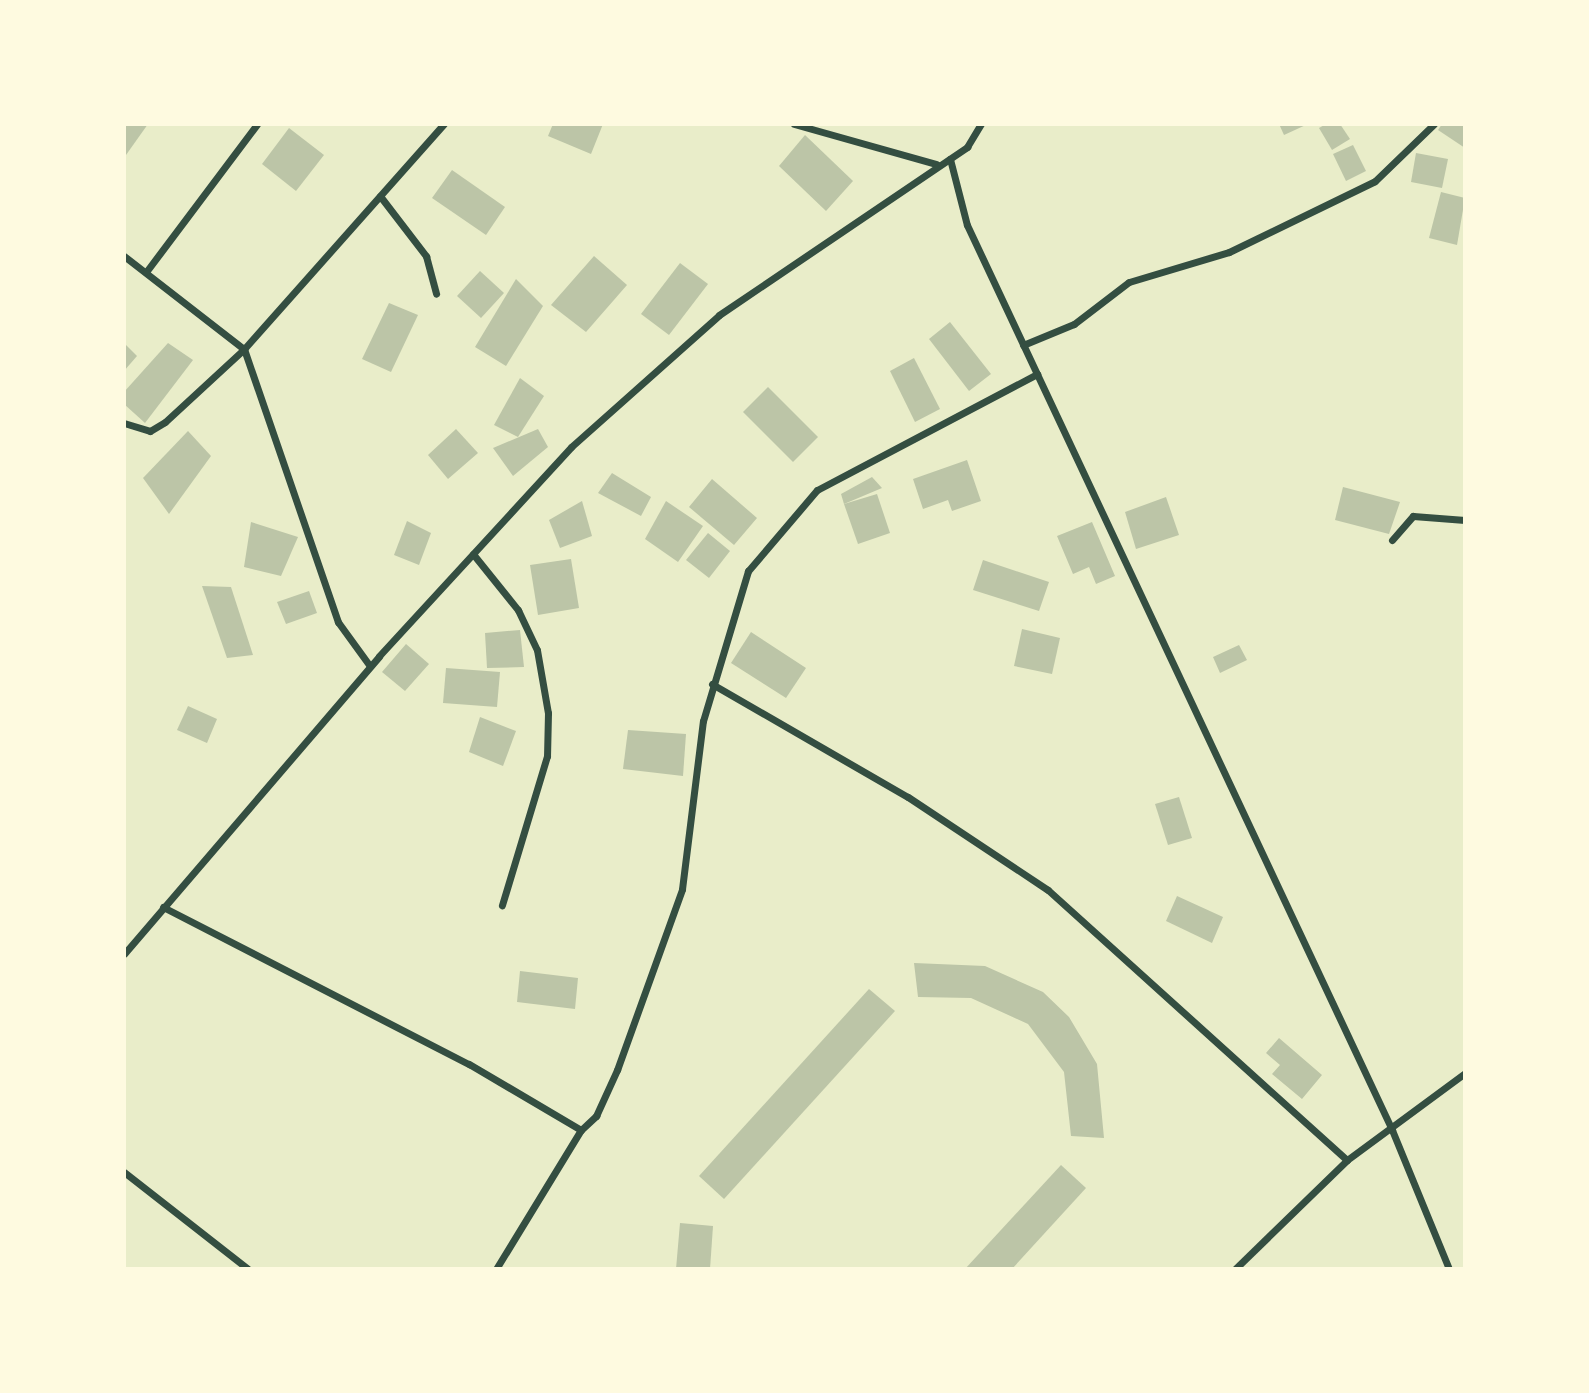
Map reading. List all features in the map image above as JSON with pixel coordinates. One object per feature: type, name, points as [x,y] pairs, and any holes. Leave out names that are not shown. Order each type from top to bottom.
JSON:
[{"type":"street","points":[[146,272],[257,124]]},
{"type":"street","points":[[124,423],[150,431],[165,422],[244,349],[444,124]]},
{"type":"street","points":[[794,124],[936,164]]},
{"type":"street","points":[[124,954],[370,666],[571,447],[719,315],[936,164],[950,159],[981,124]]},
{"type":"street","points":[[1023,345],[1074,324],[1129,282],[1229,252],[1375,181],[1434,124]]},
{"type":"street","points":[[950,159],[967,225],[1392,1130],[1449,1269]]},
{"type":"street","points":[[380,196],[426,256],[436,294]]},
{"type":"street","points":[[124,256],[244,349],[338,622],[370,666]]},
{"type":"street","points":[[496,1269],[581,1130],[596,1116],[617,1070],[682,889],[712,684],[748,571],[817,490],[1037,374]]},
{"type":"street","points":[[1392,540],[1413,516],[1465,520]]},
{"type":"street","points":[[473,554],[518,610],[537,650],[548,713],[547,756],[502,905]]},
{"type":"street","points":[[712,684],[908,797],[1048,890],[1347,1160]]},
{"type":"street","points":[[163,907],[469,1064],[581,1130]]},
{"type":"street","points":[[1235,1269],[1347,1160],[1392,1130],[1465,1073]]},
{"type":"street","points":[[124,1172],[248,1269]]},
{"type":"building","points":[[124,124],[148,124],[126,155],[124,153]]},
{"type":"building","points":[[553,124],[603,124],[591,154],[548,136]]},
{"type":"building","points":[[1279,124],[1308,124],[1284,135]]},
{"type":"building","points":[[1326,124],[1340,124],[1350,139],[1332,150],[1319,128]]},
{"type":"building","points":[[1442,124],[1465,124],[1465,148],[1438,130]]},
{"type":"building","points":[[289,128],[324,155],[296,191],[262,164]]},
{"type":"building","points":[[805,135],[853,181],[826,211],[779,166]]},
{"type":"building","points":[[1353,145],[1366,171],[1346,181],[1333,154]]},
{"type":"building","points":[[1416,153],[1448,159],[1442,188],[1411,182]]},
{"type":"building","points":[[452,170],[505,207],[486,235],[432,198]]},
{"type":"building","points":[[1441,192],[1465,198],[1457,245],[1429,238]]},
{"type":"building","points":[[594,256],[627,285],[586,332],[551,305]]},
{"type":"building","points":[[680,263],[708,284],[669,335],[641,314]]},
{"type":"building","points":[[480,271],[504,293],[481,318],[457,296]]},
{"type":"building","points":[[516,279],[543,306],[506,366],[475,347]]},
{"type":"building","points":[[389,303],[418,315],[391,372],[362,359]]},
{"type":"building","points":[[950,322],[991,374],[969,391],[929,339]]},
{"type":"building","points":[[124,343],[137,356],[124,371]]},
{"type":"building","points":[[168,343],[193,360],[145,423],[124,404],[124,392]]},
{"type":"building","points":[[914,358],[940,409],[915,422],[890,371]]},
{"type":"building","points":[[520,378],[544,396],[518,437],[494,425]]},
{"type":"building","points":[[768,387],[818,437],[793,462],[743,412]]},
{"type":"building","points":[[456,429],[478,453],[448,479],[428,455]]},
{"type":"building","points":[[538,429],[548,447],[513,476],[493,448]]},
{"type":"building","points":[[188,431],[211,456],[169,514],[143,478]]},
{"type":"building","points":[[967,460],[981,501],[952,511],[948,500],[923,509],[913,479]]},
{"type":"building","points":[[612,473],[651,497],[641,516],[598,493]]},
{"type":"building","points":[[872,477],[882,488],[844,504],[841,494]]},
{"type":"building","points":[[712,479],[757,518],[734,545],[689,507]]},
{"type":"building","points":[[1343,487],[1400,502],[1389,534],[1335,520]]},
{"type":"building","points":[[877,494],[890,533],[858,544],[844,504]]},
{"type":"building","points":[[1166,497],[1179,535],[1136,549],[1125,512]]},
{"type":"building","points":[[582,501],[592,536],[560,548],[549,520]]},
{"type":"building","points":[[666,501],[703,526],[678,562],[645,539]]},
{"type":"building","points":[[407,521],[431,533],[419,565],[394,555]]},
{"type":"building","points":[[251,522],[298,537],[281,576],[244,567]]},
{"type":"building","points":[[1092,522],[1115,576],[1096,584],[1089,567],[1073,574],[1057,536]]},
{"type":"building","points":[[708,533],[730,551],[709,578],[686,560]]},
{"type":"building","points":[[571,559],[579,608],[538,615],[530,565]]},
{"type":"building","points":[[983,560],[1049,582],[1039,611],[973,590]]},
{"type":"building","points":[[202,586],[231,587],[253,655],[227,658]]},
{"type":"building","points":[[309,591],[317,613],[286,624],[277,602]]},
{"type":"building","points":[[1022,629],[1060,638],[1052,674],[1014,666]]},
{"type":"building","points":[[520,630],[524,667],[487,668],[485,633]]},
{"type":"building","points":[[751,632],[806,668],[786,698],[731,663]]},
{"type":"building","points":[[406,644],[429,664],[405,691],[382,672]]},
{"type":"building","points":[[1239,645],[1247,660],[1220,673],[1213,657]]},
{"type":"building","points":[[446,668],[500,672],[497,707],[443,703]]},
{"type":"building","points":[[188,706],[217,719],[207,743],[177,730]]},
{"type":"building","points":[[480,717],[516,731],[503,766],[469,752]]},
{"type":"building","points":[[628,730],[686,734],[683,776],[623,769]]},
{"type":"building","points":[[1179,797],[1192,838],[1168,845],[1155,804]]},
{"type":"building","points":[[1177,896],[1223,917],[1212,943],[1166,921]]},
{"type":"building","points":[[914,963],[985,966],[1043,992],[1069,1017],[1097,1064],[1104,1138],[1071,1136],[1064,1072],[1028,1024],[971,998],[918,997]]},
{"type":"building","points":[[520,971],[578,978],[575,1009],[517,1002]]},
{"type":"building","points":[[869,989],[895,1011],[724,1199],[699,1176]]},
{"type":"building","points":[[1279,1038],[1322,1075],[1302,1099],[1272,1074],[1280,1065],[1266,1053]]},
{"type":"building","points":[[1061,1165],[1086,1188],[1012,1269],[965,1269]]},
{"type":"building","points":[[680,1223],[713,1226],[710,1269],[676,1269]]}]
